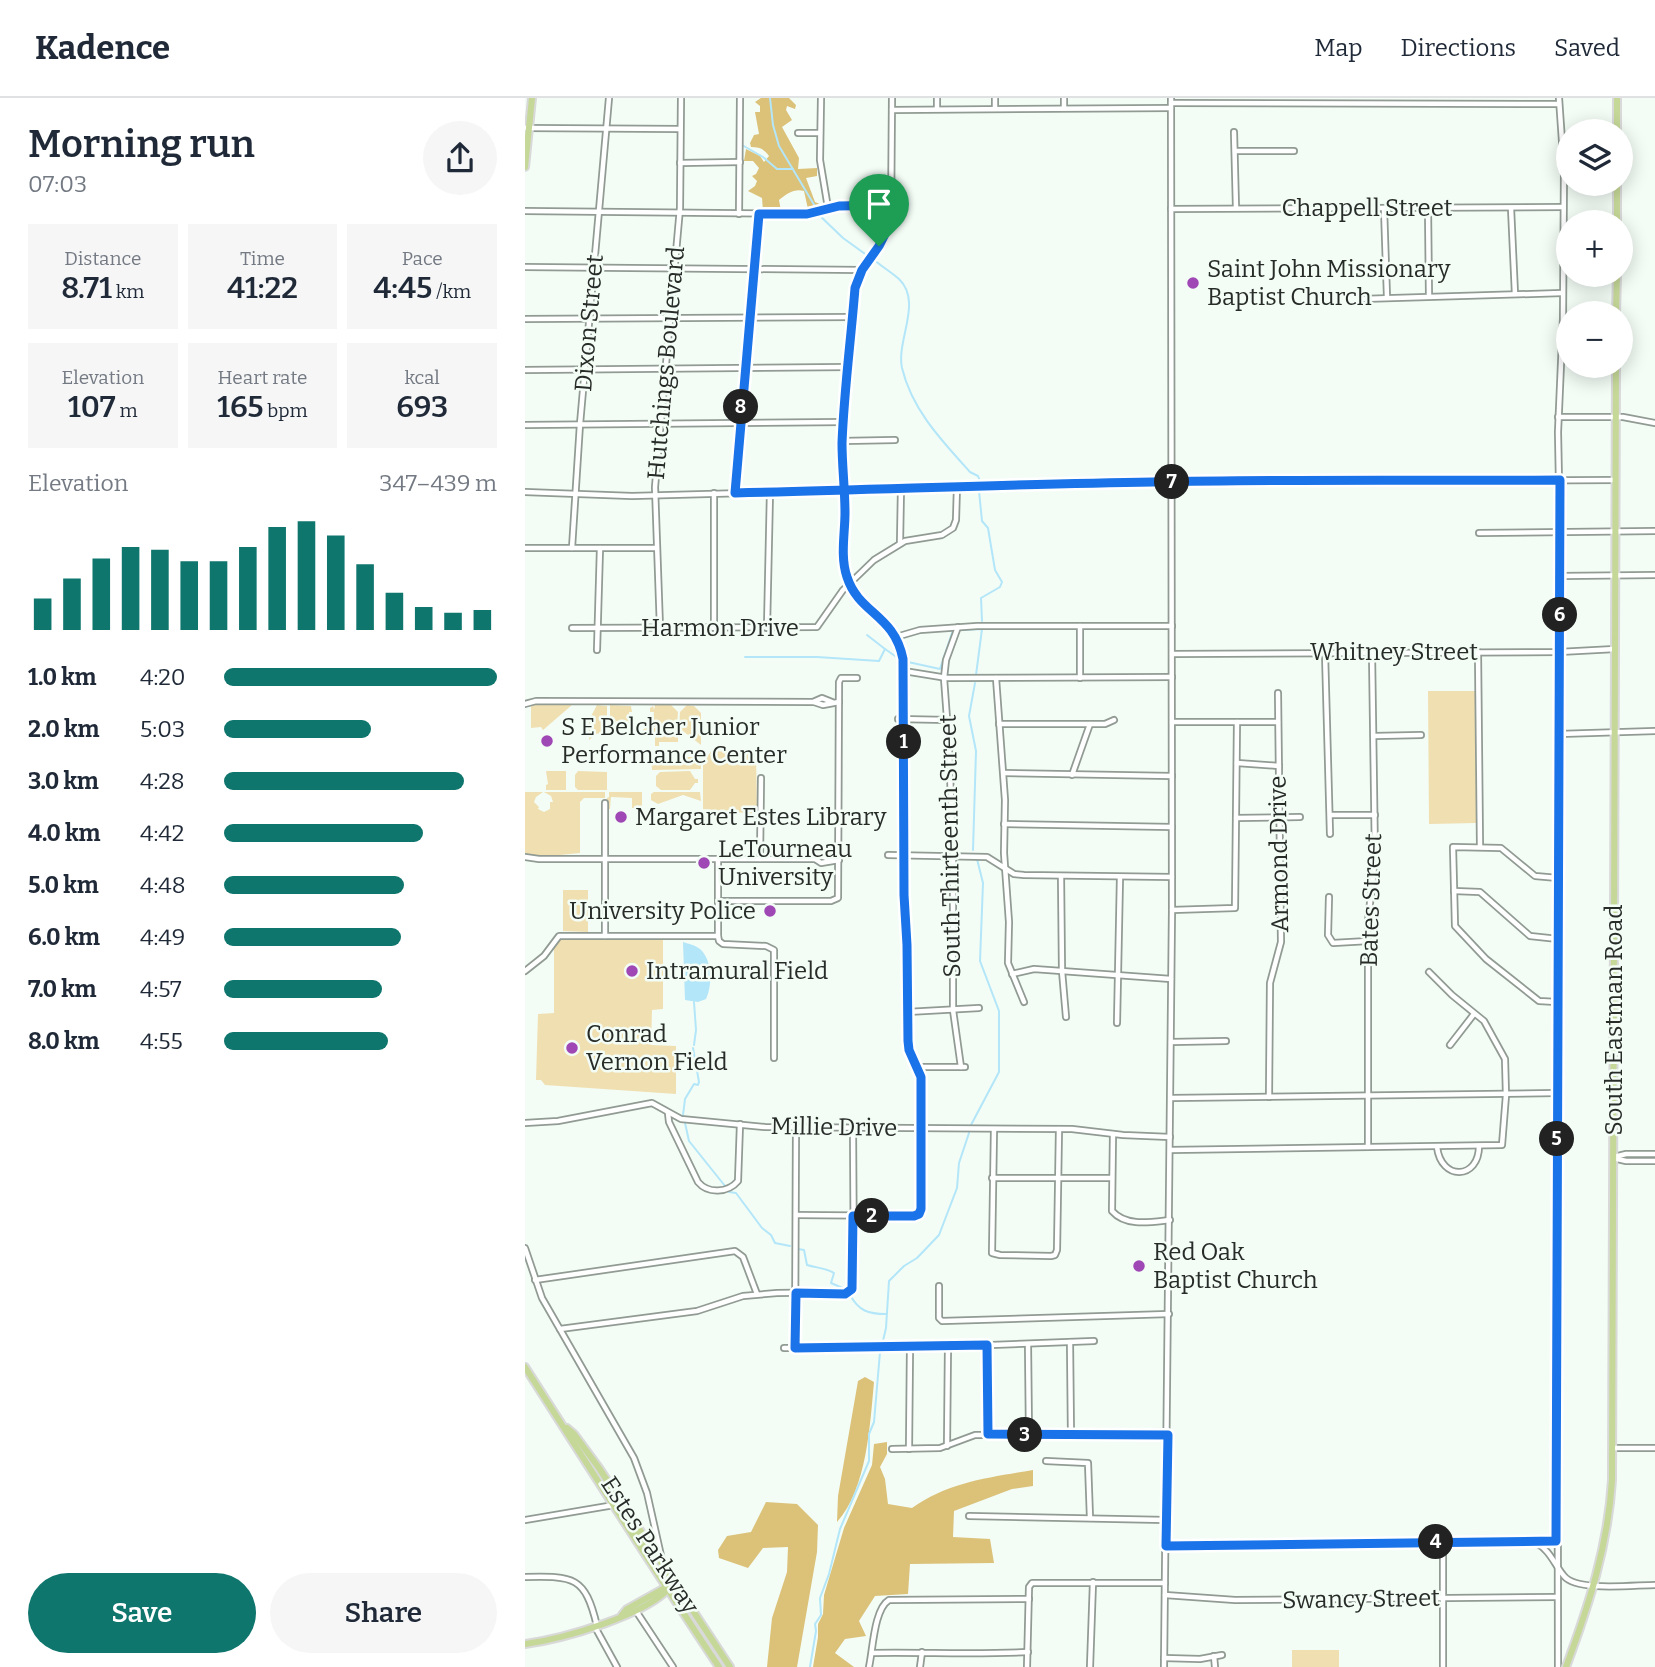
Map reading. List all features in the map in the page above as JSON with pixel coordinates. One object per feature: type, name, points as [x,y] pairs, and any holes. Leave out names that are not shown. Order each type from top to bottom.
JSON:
[{"type":"main road","points":[[525,167],[532,98]]},
{"type":"main road","points":[[1617,98],[1617,119]]},
{"type":"main road","name":"South Eastman Road","points":[[1566,1667],[1595,1585],[1608,1520],[1613,1448],[1616,378]]},
{"type":"main road","name":"Estes Parkway","points":[[525,1367],[719,1667]]},
{"type":"main road","name":"Estes Parkway","points":[[565,1426],[599,1468],[730,1667]]},
{"type":"main road","points":[[599,1468],[615,1504],[669,1587],[694,1612]]},
{"type":"main road","points":[[651,1599],[659,1583],[655,1569]]},
{"type":"main road","points":[[525,1644],[564,1637],[636,1611],[669,1587]]},
{"type":"main road","points":[[622,1615],[627,1609],[651,1599],[668,1597],[680,1606]]},
{"type":"street","name":"Dixon Street","points":[[572,548],[580,424],[610,98]]},
{"type":"street","name":"Hutchings Boulevard","points":[[660,628],[655,495],[679,213],[681,98]]},
{"type":"street","points":[[739,214],[740,98]]},
{"type":"street","points":[[821,98],[822,186],[828,208]]},
{"type":"street","points":[[796,1215],[919,1214],[921,1209],[921,1077],[909,1050],[907,1012],[902,652],[885,621],[862,602],[849,583],[844,559],[845,490],[842,441],[855,288],[862,270],[886,233],[892,205],[893,98]]},
{"type":"street","points":[[937,98],[937,109]]},
{"type":"street","points":[[995,98],[995,108]]},
{"type":"street","points":[[1064,98],[1064,108]]},
{"type":"street","points":[[892,110],[1390,100],[1559,101],[1564,163],[1558,417],[1558,1667]]},
{"type":"street","points":[[1164,1667],[1172,979],[1171,103]]},
{"type":"street","points":[[527,128],[680,128]]},
{"type":"street","points":[[1234,132],[1236,208]]},
{"type":"street","points":[[798,133],[820,133]]},
{"type":"street","points":[[1235,150],[1294,151]]},
{"type":"street","points":[[680,163],[740,162]]},
{"type":"street","points":[[525,211],[807,214],[828,208],[892,205]]},
{"type":"street","name":"Chappell Street","points":[[1171,209],[1563,207]]},
{"type":"street","points":[[1384,208],[1387,298]]},
{"type":"street","points":[[1428,208],[1429,296]]},
{"type":"street","points":[[1511,208],[1515,294]]},
{"type":"street","points":[[735,493],[759,214]]},
{"type":"street","points":[[525,267],[862,270]]},
{"type":"street","points":[[1361,299],[1562,293]]},
{"type":"street","points":[[525,319],[853,317]]},
{"type":"street","points":[[525,370],[849,368]]},
{"type":"street","points":[[1558,417],[1616,417],[1655,423]]},
{"type":"street","points":[[525,425],[844,422]]},
{"type":"street","points":[[842,441],[895,440]]},
{"type":"street","points":[[525,492],[655,495],[1171,482],[1616,480]]},
{"type":"street","name":"Harmon Drive","points":[[572,628],[819,626],[849,583],[874,559],[900,543],[918,537],[942,535],[953,528],[956,520],[957,486]]},
{"type":"street","points":[[900,543],[901,488]]},
{"type":"street","points":[[767,628],[770,492]]},
{"type":"street","points":[[714,493],[714,628]]},
{"type":"street","points":[[1479,533],[1655,531]]},
{"type":"street","points":[[525,548],[656,548]]},
{"type":"street","points":[[597,650],[600,548]]},
{"type":"street","points":[[1560,576],[1655,575]]},
{"type":"street","points":[[1080,626],[1080,678]]},
{"type":"street","points":[[896,637],[916,630],[958,627],[1172,626]]},
{"type":"street","name":"South Thirteenth Street","points":[[917,1067],[963,1067],[953,1010],[953,856],[944,678],[946,660],[958,627]]},
{"type":"street","name":"Whitney Street","points":[[1172,654],[1559,652],[1615,649]]},
{"type":"street","points":[[1478,652],[1480,846]]},
{"type":"street","points":[[1325,653],[1330,834]]},
{"type":"street","name":"Bates Street","points":[[1368,1147],[1368,911],[1374,874],[1375,815],[1372,653]]},
{"type":"street","points":[[904,671],[944,678],[1172,677]]},
{"type":"street","points":[[718,901],[835,900],[839,894],[840,679],[857,678]]},
{"type":"street","points":[[996,678],[1004,773],[1008,963],[1024,1002]]},
{"type":"street","name":"Armond Drive","points":[[1269,1097],[1270,984],[1281,942],[1278,693]]},
{"type":"street","points":[[525,704],[536,701],[813,702],[823,705],[839,702]]},
{"type":"street","points":[[901,719],[948,720]]},
{"type":"street","points":[[999,724],[1090,724],[1114,720]]},
{"type":"street","points":[[1172,722],[1278,722]]},
{"type":"street","points":[[1172,910],[1235,908],[1237,722]]},
{"type":"street","points":[[1072,775],[1090,724]]},
{"type":"street","points":[[1559,734],[1655,731]]},
{"type":"street","points":[[1374,736],[1421,735]]},
{"type":"street","points":[[1237,763],[1279,766]]},
{"type":"street","points":[[1004,773],[1172,776]]},
{"type":"street","points":[[760,859],[761,778]]},
{"type":"street","points":[[605,803],[605,936]]},
{"type":"street","points":[[1330,816],[1375,815]]},
{"type":"street","points":[[1236,818],[1300,817]]},
{"type":"street","points":[[1004,824],[1172,827]]},
{"type":"street","points":[[1557,1002],[1539,1001],[1486,959],[1460,933],[1454,922],[1453,847],[1497,847],[1512,851],[1535,876],[1558,878]]},
{"type":"street","points":[[888,855],[988,857],[1014,874],[1024,875],[1172,877]]},
{"type":"street","points":[[525,857],[814,859],[821,863],[839,860]]},
{"type":"street","points":[[718,859],[719,941],[723,944],[773,949],[774,1058]]},
{"type":"street","points":[[1062,876],[1062,971],[1066,1017]]},
{"type":"street","points":[[1117,1023],[1120,877]]},
{"type":"street","points":[[1454,891],[1479,892],[1530,936],[1558,939]]},
{"type":"street","points":[[1329,897],[1328,935],[1333,943],[1368,941]]},
{"type":"street","points":[[525,971],[544,956],[558,936],[718,936]]},
{"type":"street","points":[[1012,974],[1026,969],[1172,979]]},
{"type":"street","points":[[1170,1150],[1502,1145],[1506,1094],[1505,1059],[1487,1026],[1429,972]]},
{"type":"street","points":[[907,1012],[979,1008]]},
{"type":"street","points":[[1450,1045],[1474,1014]]},
{"type":"street","points":[[1171,1042],[1226,1041]]},
{"type":"street","points":[[1171,1098],[1557,1093]]},
{"type":"street","name":"Millie Drive","points":[[525,1123],[558,1121],[650,1103],[681,1119],[796,1128],[1059,1129],[1170,1137]]},
{"type":"street","points":[[667,1112],[669,1122],[698,1182],[709,1190],[728,1189],[738,1181],[740,1124]]},
{"type":"street","points":[[795,1348],[796,1128]]},
{"type":"street","points":[[560,1329],[697,1311],[735,1297],[757,1294],[851,1292],[854,1284],[853,1128]]},
{"type":"street","points":[[994,1129],[992,1253],[1012,1256],[1056,1254],[1059,1129]]},
{"type":"street","points":[[1113,1134],[1113,1212],[1121,1218],[1136,1222],[1170,1220]]},
{"type":"street","points":[[1437,1147],[1444,1166],[1457,1172],[1466,1171],[1474,1165],[1479,1146]]},
{"type":"street","points":[[1613,1158],[1626,1154],[1655,1154]]},
{"type":"street","points":[[1613,1158],[1655,1161]]},
{"type":"street","points":[[992,1178],[1111,1178]]},
{"type":"street","points":[[525,1248],[535,1280],[560,1329],[634,1458],[647,1493],[665,1567]]},
{"type":"street","points":[[535,1280],[736,1251],[743,1256],[757,1294]]},
{"type":"street","points":[[939,1286],[939,1320],[1169,1314]]},
{"type":"street","points":[[784,1348],[910,1348],[1094,1341]]},
{"type":"street","points":[[1070,1342],[1071,1436]]},
{"type":"street","points":[[1028,1344],[1029,1435]]},
{"type":"street","points":[[987,1345],[988,1434]]},
{"type":"street","points":[[947,1446],[948,1346]]},
{"type":"street","points":[[909,1449],[910,1348]]},
{"type":"street","points":[[892,1449],[947,1446],[972,1435],[988,1434],[1168,1435]]},
{"type":"street","points":[[1613,1448],[1655,1448]]},
{"type":"street","points":[[1046,1461],[1088,1463],[1090,1518]]},
{"type":"street","points":[[525,1520],[615,1504]]},
{"type":"street","points":[[969,1516],[1167,1520]]},
{"type":"street","points":[[645,1537],[652,1537],[655,1529]]},
{"type":"street","points":[[1531,1541],[1545,1548],[1571,1582],[1579,1585],[1655,1585]]},
{"type":"street","points":[[1166,1546],[1556,1541]]},
{"type":"street","points":[[1443,1542],[1443,1666]]},
{"type":"street","points":[[525,1577],[558,1577],[576,1583],[590,1598],[596,1626],[617,1667]]},
{"type":"street","points":[[1027,1667],[1030,1585],[1034,1582],[1165,1583]]},
{"type":"street","points":[[1090,1667],[1093,1583]]},
{"type":"street","name":"Swancy Street","points":[[1165,1594],[1235,1600],[1556,1597]]},
{"type":"street","points":[[869,1667],[879,1612],[889,1600],[1029,1599]]},
{"type":"street","points":[[636,1611],[673,1667]]},
{"type":"street","points":[[920,1667],[922,1652]]},
{"type":"street","points":[[872,1653],[1028,1652]]},
{"type":"street","points":[[1164,1658],[1222,1655]]},
{"type":"street","points":[[1215,1657],[1215,1667]]},
{"type":"shaded area","points":[[761,98],[789,98],[796,105],[795,109],[787,106],[786,110],[792,120],[782,127],[799,158],[798,169],[817,168],[817,176],[806,178],[815,202],[822,205],[808,209],[804,191],[797,190],[779,200],[781,211],[763,211],[762,198],[748,191],[755,186],[757,181],[752,176],[759,168],[753,161],[744,161],[746,149],[760,156],[764,162],[769,156],[757,147],[751,147],[750,143],[754,135],[759,134],[755,112],[760,112],[760,106],[755,102]]},
{"type":"shaded area","points":[[1428,691],[1476,691],[1477,823],[1429,824]]},
{"type":"shaded area","points":[[531,705],[572,705],[543,730],[541,727],[531,728]]},
{"type":"shaded area","points":[[597,705],[607,706],[607,732],[596,734],[589,740],[589,720]]},
{"type":"shaded area","points":[[610,705],[631,706],[629,718],[633,727],[639,729],[639,733],[628,730],[628,721],[616,721],[615,734],[610,733]]},
{"type":"shaded area","points":[[655,705],[671,705],[678,712],[677,727],[652,727],[654,712],[650,712],[650,708],[653,706],[654,710]]},
{"type":"shaded area","points":[[687,705],[694,706],[701,713],[701,745],[679,728],[680,712]]},
{"type":"shaded area","points":[[645,728],[678,728],[678,742],[659,742],[659,746],[655,746],[655,733],[644,733]]},
{"type":"shaded area","points":[[711,751],[759,753],[756,754],[757,814],[703,809],[703,757],[708,756]]},
{"type":"shaded area","points":[[651,757],[661,757],[662,764],[681,763],[681,757],[701,757],[701,769],[652,770]]},
{"type":"shaded area","points":[[546,771],[566,771],[566,790],[546,790]]},
{"type":"shaded area","points":[[578,771],[607,772],[607,790],[578,790],[575,787],[575,775]]},
{"type":"shaded area","points":[[690,771],[695,779],[698,779],[698,783],[690,790],[661,790],[656,786],[656,776],[660,772]]},
{"type":"shaded area","points":[[525,792],[543,792],[534,802],[538,809],[544,812],[550,809],[550,802],[553,802],[551,796],[544,792],[605,792],[605,798],[584,798],[580,802],[580,853],[540,857],[525,854]]},
{"type":"shaded area","points":[[609,792],[642,792],[642,807],[637,805],[637,808],[632,808],[632,798],[611,797],[610,809],[607,809]]},
{"type":"shaded area","points":[[700,792],[701,801],[683,795],[658,804],[651,800],[651,794]]},
{"type":"shaded area","points":[[563,890],[588,890],[588,932],[563,931]]},
{"type":"shaded area","points":[[663,936],[663,1009],[652,1010],[651,1045],[676,1046],[676,1094],[545,1085],[541,1080],[536,1080],[538,1014],[554,1013],[556,937]]},
{"type":"shaded area","points":[[865,1377],[874,1382],[865,1455],[855,1492],[837,1522],[838,1496],[858,1381]]},
{"type":"shaded area","points":[[887,1442],[887,1454],[880,1467],[885,1479],[888,1504],[912,1508],[955,1486],[1033,1470],[1033,1486],[1012,1489],[954,1511],[953,1537],[990,1539],[994,1563],[910,1564],[908,1594],[875,1596],[859,1621],[866,1636],[845,1639],[835,1653],[854,1667],[813,1667],[824,1595],[844,1528],[872,1465],[874,1444]]},
{"type":"shaded area","points":[[766,1502],[797,1504],[818,1525],[817,1552],[797,1667],[767,1667],[772,1618],[787,1572],[788,1547],[763,1548],[748,1568],[719,1558],[718,1550],[727,1536],[751,1532]]},
{"type":"shaded area","points":[[1292,1650],[1339,1650],[1339,1667],[1292,1667]]},
{"type":"water","points":[[683,942],[700,949],[709,966],[708,993],[706,999],[698,1002],[685,1000]]},
{"type":"waterway","points":[[770,98],[779,146],[816,208]]},
{"type":"waterway","points":[[742,145],[777,169],[793,169]]},
{"type":"waterway","points":[[818,214],[843,238],[868,256]]},
{"type":"waterway","points":[[873,259],[899,279],[906,288],[909,310],[901,357],[902,368],[913,398],[939,437],[980,481]]},
{"type":"waterway","points":[[979,491],[982,521],[988,528],[995,570],[1002,582],[1000,587],[981,598],[982,621]]},
{"type":"waterway","points":[[960,630],[982,629],[976,675]]},
{"type":"waterway","points":[[908,662],[940,669],[953,630]]},
{"type":"waterway","points":[[867,635],[885,649]]},
{"type":"waterway","points":[[745,657],[817,657],[879,661],[885,649],[898,658]]},
{"type":"waterway","points":[[973,850],[976,751],[969,716],[975,683]]},
{"type":"waterway","points":[[971,1125],[999,1072],[999,1011],[980,961],[983,883],[977,859]]},
{"type":"waterway","points":[[694,1002],[694,1045]]},
{"type":"waterway","points":[[683,1115],[685,1099],[694,1084],[698,1085],[699,1082],[693,1048]]},
{"type":"waterway","points":[[685,1123],[689,1141],[725,1186]]},
{"type":"waterway","points":[[882,1345],[886,1328],[889,1281],[939,1235],[957,1188],[959,1163],[969,1133]]},
{"type":"waterway","points":[[729,1192],[736,1193],[775,1243],[790,1246]]},
{"type":"waterway","points":[[798,1249],[804,1250],[807,1265],[834,1273],[831,1283],[847,1290]]},
{"type":"waterway","points":[[850,1295],[857,1305],[865,1310],[886,1314]]},
{"type":"waterway","points":[[810,1667],[815,1624],[821,1615],[820,1598],[840,1529],[869,1461],[869,1434],[874,1422],[880,1352]]},
{"type":"place","name":"Saint John Missionary Baptist Church","points":[[1193,283]]},
{"type":"place","name":"S E Belcher Junior Performance Center","points":[[547,741]]},
{"type":"place","name":"Margaret Estes Library","points":[[621,817]]},
{"type":"place","name":"LeTourneau University","points":[[704,863]]},
{"type":"place","name":"University Police","points":[[770,911]]},
{"type":"place","name":"Intramural Field","points":[[632,971]]},
{"type":"place","name":"Conrad Vernon Field","points":[[572,1048]]},
{"type":"place","name":"Red Oak Baptist Church","points":[[1139,1266]]},
{"type":"route","points":[[879,246],[862,270],[855,288],[842,441],[845,490],[844,559],[847,578],[856,594],[891,628],[903,659],[904,907],[907,927],[908,1041],[909,1050],[921,1077],[921,1212],[914,1216],[853,1216],[852,1289],[845,1294],[796,1293],[795,1348],[987,1345],[988,1434],[1168,1435],[1166,1546],[1556,1541],[1560,480],[1171,482],[957,486],[845,490],[735,493],[759,214],[807,214],[839,206],[892,205],[890,224],[879,246]]}]
